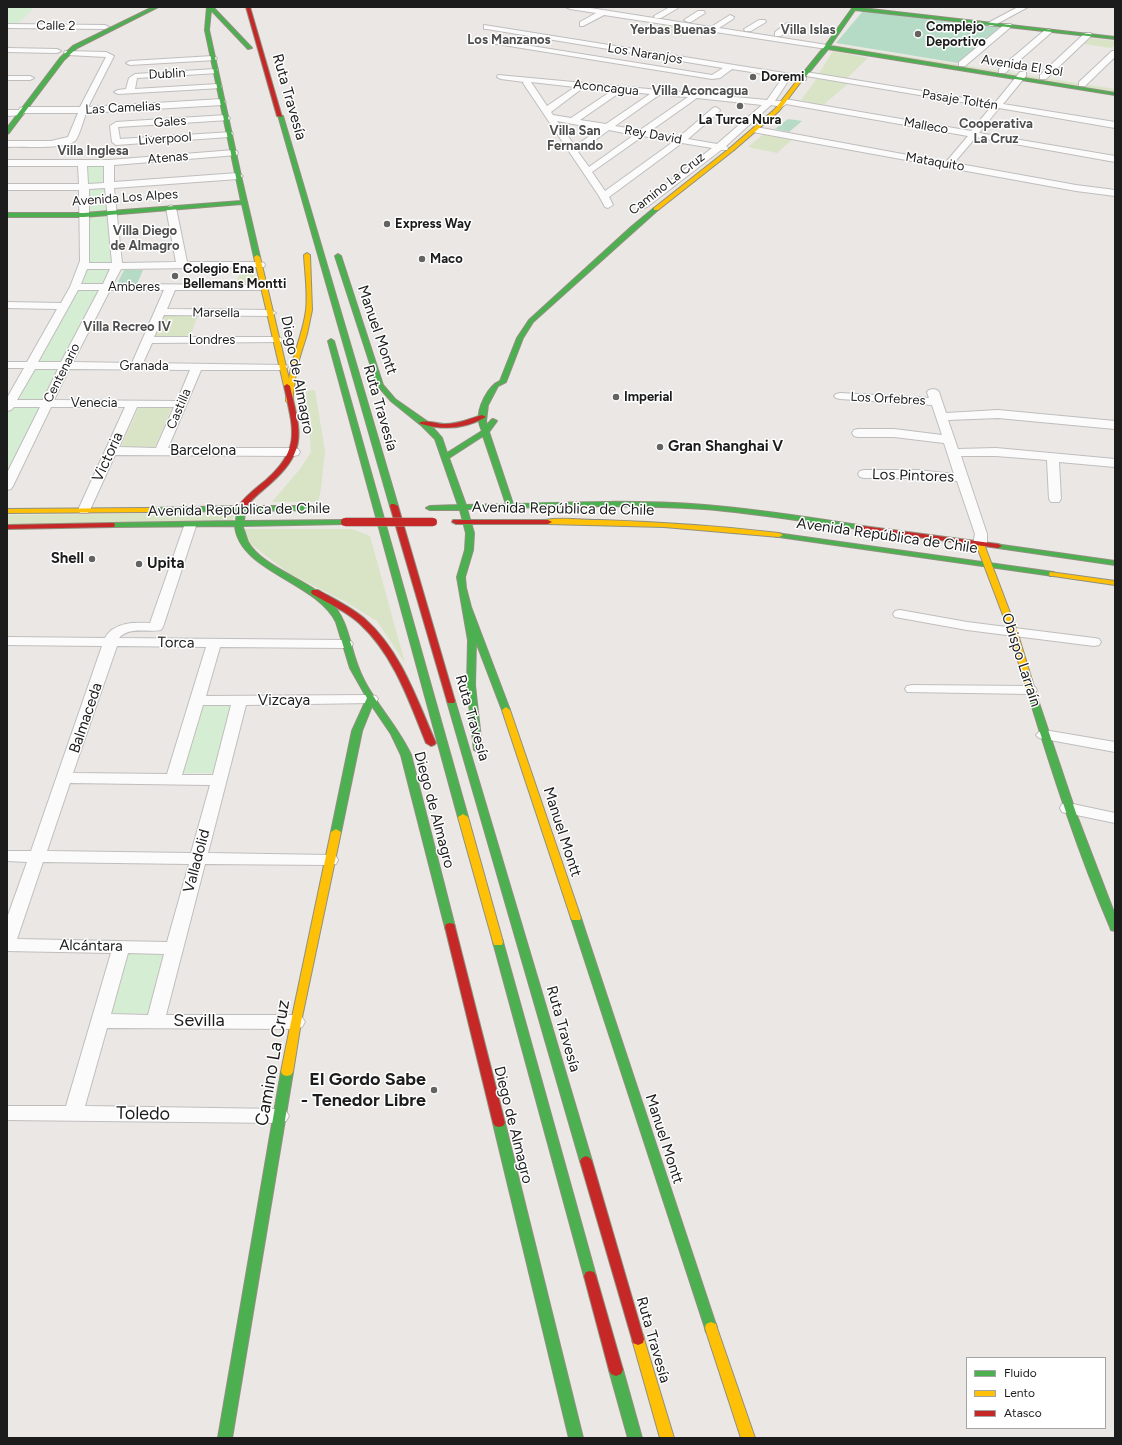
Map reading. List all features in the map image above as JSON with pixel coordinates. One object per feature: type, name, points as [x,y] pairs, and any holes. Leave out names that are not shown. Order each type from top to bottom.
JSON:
[{"type":"main road","points":[[44,61],[57,51],[146,7]]},
{"type":"main road","points":[[7,132],[68,53],[80,45],[156,7]]},
{"type":"main road","name":"Ruta Travesía","points":[[210,7],[251,51],[244,27]]},
{"type":"main road","name":"Diego de Almagro","points":[[210,7],[206,30],[238,176],[271,313],[297,434],[294,452],[287,464],[247,498],[240,509],[239,525],[243,539],[256,557],[275,570],[315,592],[327,602],[337,615],[355,670],[371,699],[393,729],[403,749],[410,769],[576,1438]]},
{"type":"main road","name":"Ruta Travesía","points":[[248,7],[667,1438]]},
{"type":"main road","points":[[855,8],[1115,38]]},
{"type":"main road","name":"Camino La Cruz","points":[[482,418],[485,406],[493,389],[504,385],[520,338],[536,315],[633,228],[756,130],[784,103],[855,8]]},
{"type":"main road","name":"Avenida El Sol","points":[[828,45],[962,64],[1021,76],[1043,77],[1115,89]]},
{"type":"main road","name":"Avenida El Sol","points":[[828,45],[1021,76],[1115,94]]},
{"type":"main road","points":[[21,90],[32,75]]},
{"type":"main road","points":[[289,147],[302,159]]},
{"type":"main road","name":"Avenida Los Alpes","points":[[7,215],[84,215],[244,202]]},
{"type":"main road","points":[[289,401],[294,366],[304,334],[309,310],[306,251],[317,293]]},
{"type":"main road","name":"Manuel Montt","points":[[324,264],[336,253],[380,385],[395,402],[423,423],[438,438],[445,457],[468,522],[470,544],[460,582],[467,607],[516,738],[748,1438]]},
{"type":"main road","name":"Ruta Travesía","points":[[328,331],[635,1438]]},
{"type":"main road","points":[[445,457],[486,431],[498,412]]},
{"type":"main road","points":[[423,423],[440,426],[456,426],[482,418],[482,422],[510,505]]},
{"type":"main road","name":"Avenida República de Chile","points":[[426,508],[592,504],[678,506],[736,510],[1115,563]]},
{"type":"main road","name":"Avenida República de Chile","points":[[7,511],[328,508]]},
{"type":"main road","points":[[367,508],[407,508]]},
{"type":"main road","points":[[791,536],[803,534],[809,530],[811,525],[808,520]]},
{"type":"main road","name":"Avenida República de Chile","points":[[7,527],[190,526],[345,522],[639,522],[714,527],[791,536],[1115,583]]},
{"type":"main road","name":"Obispo Larraín","points":[[980,544],[1014,631],[1044,736],[1068,808],[1107,891],[1115,928]]},
{"type":"main road","points":[[315,592],[341,606],[357,618],[370,629],[387,649],[404,681],[460,806]]},
{"type":"main road","points":[[467,607],[472,640],[472,712],[485,813]]},
{"type":"main road","name":"Camino La Cruz","points":[[225,1438],[296,1022],[357,731],[371,699]]},
{"type":"street","name":"Avenida El Sol","points":[[570,7],[601,8],[688,20],[715,27],[748,29],[828,45]]},
{"type":"street","points":[[990,24],[1024,7]]},
{"type":"street","points":[[582,24],[601,8]]},
{"type":"street","points":[[658,16],[674,8]]},
{"type":"street","name":"Avenida El Sol","points":[[630,12],[828,45]]},
{"type":"street","points":[[688,20],[701,13]]},
{"type":"street","points":[[715,27],[730,17]]},
{"type":"street","points":[[748,29],[762,22]]},
{"type":"street","name":"Los Naranjos","points":[[619,62],[497,43],[485,24],[633,52],[788,76],[804,76]]},
{"type":"street","name":"Calle 2","points":[[7,26],[105,27]]},
{"type":"street","points":[[778,34],[790,26]]},
{"type":"street","points":[[962,64],[1008,26]]},
{"type":"street","points":[[1002,71],[1049,31]]},
{"type":"street","points":[[1043,77],[1088,35]]},
{"type":"street","points":[[7,50],[57,51]]},
{"type":"street","points":[[619,62],[633,52]]},
{"type":"street","points":[[7,144],[60,143],[69,142],[72,139],[83,110],[110,56],[106,54],[68,53]]},
{"type":"street","points":[[1082,84],[1115,53]]},
{"type":"street","points":[[130,63],[213,58]]},
{"type":"street","points":[[619,62],[712,77],[717,76],[729,67]]},
{"type":"street","name":"Dublin","points":[[130,91],[133,78],[135,76],[215,71]]},
{"type":"street","points":[[7,78],[32,75]]},
{"type":"street","points":[[644,205],[719,147],[769,103],[788,76]]},
{"type":"street","name":"Pasaje Toltén","points":[[804,76],[1115,125]]},
{"type":"street","points":[[949,164],[1021,76]]},
{"type":"street","name":"Aconcagua","points":[[501,77],[656,93],[784,103]]},
{"type":"street","points":[[527,83],[604,196],[608,205]]},
{"type":"street","points":[[548,114],[582,85]]},
{"type":"street","points":[[118,92],[218,86]]},
{"type":"street","points":[[573,121],[620,89]]},
{"type":"street","points":[[574,151],[656,93]]},
{"type":"street","points":[[587,172],[696,96]]},
{"type":"street","name":"Las Camelias","points":[[7,113],[222,102]]},
{"type":"street","name":"Malleco","points":[[784,103],[1115,159]]},
{"type":"street","points":[[604,196],[681,140],[716,110]]},
{"type":"street","name":"Rey David","points":[[548,114],[573,121],[732,149]]},
{"type":"street","name":"Gales","points":[[114,126],[226,118]]},
{"type":"street","name":"Liverpool","points":[[114,126],[116,142],[229,134]]},
{"type":"street","name":"Mataquito","points":[[756,130],[1076,188],[1115,193]]},
{"type":"street","name":"Atenas","points":[[7,163],[109,163],[234,153]]},
{"type":"street","name":"Centenario","points":[[8,405],[65,306],[84,266],[84,187],[82,163]]},
{"type":"street","points":[[109,163],[109,186],[117,266]]},
{"type":"street","points":[[7,187],[109,186],[238,176]]},
{"type":"street","points":[[171,208],[182,265]]},
{"type":"street","name":"Amberes","points":[[84,266],[260,265]]},
{"type":"street","name":"Centenario","points":[[7,486],[65,366],[117,266]]},
{"type":"street","name":"Amberes","points":[[75,287],[265,287]]},
{"type":"street","points":[[136,366],[170,287]]},
{"type":"street","points":[[7,305],[65,306]]},
{"type":"street","name":"Marsella","points":[[160,312],[271,313]]},
{"type":"street","name":"Londres","points":[[148,340],[277,340]]},
{"type":"street","name":"Granada","points":[[7,365],[282,367]]},
{"type":"street","name":"Castilla","points":[[161,451],[197,366]]},
{"type":"street","name":"Los Orfebres","points":[[840,396],[934,397]]},
{"type":"street","name":"Obispo Larraín","points":[[934,397],[981,534],[980,544]]},
{"type":"street","name":"Venecia","points":[[8,405],[47,403],[181,404]]},
{"type":"street","name":"Victoria","points":[[84,510],[133,404]]},
{"type":"street","points":[[941,416],[998,414],[1115,425]]},
{"type":"street","points":[[858,433],[894,433],[949,440]]},
{"type":"street","name":"Barcelona","points":[[112,451],[294,452]]},
{"type":"street","points":[[953,453],[996,452],[1115,463]]},
{"type":"street","points":[[1053,458],[1055,499]]},
{"type":"street","name":"Los Pintores","points":[[864,474],[918,474],[962,478]]},
{"type":"street","points":[[171,643],[166,630],[156,626],[190,526]]},
{"type":"street","points":[[900,614],[967,626],[1094,642]]},
{"type":"street","name":"Balmaceda","points":[[7,944],[116,632],[123,629],[156,626]]},
{"type":"street","name":"Torca","points":[[7,641],[346,644]]},
{"type":"street","points":[[173,779],[214,644]]},
{"type":"street","points":[[912,689],[1030,690]]},
{"type":"street","name":"Vizcaya","points":[[197,700],[240,701],[371,699]]},
{"type":"street","name":"Valladolid","points":[[155,1021],[240,701]]},
{"type":"street","points":[[1044,736],[1115,747]]},
{"type":"street","points":[[64,778],[219,780]]},
{"type":"street","points":[[1068,808],[1115,818]]},
{"type":"street","points":[[7,856],[330,860]]},
{"type":"street","name":"Alcántara","points":[[7,944],[174,948]]},
{"type":"street","points":[[73,1114],[121,947]]},
{"type":"street","name":"Sevilla","points":[[101,1020],[296,1022]]},
{"type":"street","name":"Toledo","points":[[7,1113],[279,1116]]},
{"type":"green space","points":[[9,7],[35,7],[17,24],[7,24],[7,9]]},
{"type":"green space","name":"Complejo Deportivo","points":[[863,11],[1002,26],[958,63],[836,43]]},
{"type":"green space","points":[[664,25],[693,29],[682,36],[653,32]]},
{"type":"green space","points":[[1091,38],[1115,41],[1115,45],[1111,48],[1084,44]]},
{"type":"green space","points":[[834,45],[1115,89],[1115,94],[832,47]]},
{"type":"green space","points":[[833,51],[868,58],[846,79],[818,75]]},
{"type":"green space","points":[[818,77],[849,83],[823,105],[801,100]]},
{"type":"green space","points":[[788,119],[802,121],[789,132],[775,129]]},
{"type":"green space","points":[[765,133],[793,139],[777,153],[748,147]]},
{"type":"green space","points":[[107,163],[115,266],[7,480],[7,413],[86,266],[84,164]]},
{"type":"green space","points":[[242,267],[252,267],[258,286],[235,286]]},
{"type":"green space","points":[[124,270],[143,270],[137,284],[117,284]]},
{"type":"green space","points":[[164,315],[198,315],[190,337],[154,337]]},
{"type":"green space","points":[[315,390],[325,451],[321,489],[318,502],[272,502],[300,469],[311,452],[306,391]]},
{"type":"green space","points":[[139,407],[172,407],[155,447],[121,447]]},
{"type":"green space","points":[[234,513],[232,523],[7,525],[7,515]]},
{"type":"green space","points":[[244,529],[352,529],[370,536],[405,663],[377,621],[346,602],[290,574],[248,542]]},
{"type":"green space","points":[[199,703],[234,704],[217,773],[175,773]]},
{"type":"green space","points":[[125,952],[171,952],[154,1014],[104,1013]]},
{"type":"traffic: fast","points":[[7,132],[62,59],[75,47],[156,7]]},
{"type":"traffic: fast","points":[[209,7],[207,30],[257,257]]},
{"type":"traffic: fast","points":[[211,7],[250,48]]},
{"type":"traffic: fast","points":[[801,79],[827,47],[855,7]]},
{"type":"traffic: fast","points":[[854,9],[1115,38]]},
{"type":"traffic: fast","points":[[827,47],[1115,94]]},
{"type":"traffic: fast","points":[[280,116],[394,506]]},
{"type":"traffic: fast","points":[[7,215],[84,215],[244,202]]},
{"type":"traffic: fast","points":[[510,505],[482,421],[485,405],[491,392],[496,385],[503,382],[520,338],[531,321],[656,209]]},
{"type":"traffic: fast","points":[[338,256],[380,385],[393,400],[425,424],[438,438],[468,522],[470,533],[469,550],[461,577],[462,588],[467,607],[506,710]]},
{"type":"traffic: fast","points":[[331,341],[463,817]]},
{"type":"traffic: fast","points":[[445,457],[486,431],[493,421]]},
{"type":"traffic: fast","points":[[430,508],[592,504],[704,507],[769,514],[858,527]]},
{"type":"traffic: fast","points":[[241,508],[239,528],[245,544],[258,557],[274,569],[310,590],[326,602],[337,615],[343,629],[351,660],[357,675],[396,734],[406,755],[450,927]]},
{"type":"traffic: fast","points":[[147,510],[320,508]]},
{"type":"traffic: fast","points":[[111,525],[345,522]]},
{"type":"traffic: fast","points":[[779,535],[1053,574]]},
{"type":"traffic: fast","points":[[998,546],[1115,563]]},
{"type":"traffic: fast","points":[[467,607],[472,640],[471,685],[477,748]]},
{"type":"traffic: fast","points":[[1033,697],[1081,842],[1115,927]]},
{"type":"traffic: fast","points":[[336,832],[357,731],[371,699]]},
{"type":"traffic: fast","points":[[451,701],[586,1161]]},
{"type":"traffic: fast","points":[[576,918],[711,1328]]},
{"type":"traffic: fast","points":[[498,942],[590,1276]]},
{"type":"traffic: fast","points":[[225,1438],[287,1072]]},
{"type":"traffic: fast","points":[[499,1123],[576,1438]]},
{"type":"traffic: fast","points":[[616,1370],[635,1438]]},
{"type":"traffic: slow","points":[[656,209],[732,149],[777,110],[801,79]]},
{"type":"traffic: slow","points":[[289,401],[294,366],[304,334],[309,310],[307,255]]},
{"type":"traffic: slow","points":[[257,257],[287,386]]},
{"type":"traffic: slow","points":[[7,511],[147,510]]},
{"type":"traffic: slow","points":[[548,522],[664,525],[779,535]]},
{"type":"traffic: slow","points":[[980,544],[1013,631],[1033,697]]},
{"type":"traffic: slow","points":[[1053,574],[1115,583]]},
{"type":"traffic: slow","points":[[506,710],[576,918]]},
{"type":"traffic: slow","points":[[463,817],[498,942]]},
{"type":"traffic: slow","points":[[287,1072],[336,832]]},
{"type":"traffic: slow","points":[[711,1328],[748,1438]]},
{"type":"traffic: slow","points":[[638,1339],[667,1438]]},
{"type":"traffic: jam","points":[[248,7],[280,116]]},
{"type":"traffic: jam","points":[[241,508],[249,497],[280,471],[289,460],[294,449],[296,439],[295,428],[287,386]]},
{"type":"traffic: jam","points":[[423,423],[438,426],[453,426],[475,421],[482,417]]},
{"type":"traffic: jam","points":[[394,506],[451,701]]},
{"type":"traffic: jam","points":[[345,522],[433,522]]},
{"type":"traffic: jam","points":[[456,522],[548,522]]},
{"type":"traffic: jam","points":[[7,527],[111,525]]},
{"type":"traffic: jam","points":[[858,527],[998,546]]},
{"type":"traffic: jam","points":[[315,592],[357,617],[375,634],[395,662],[431,743]]},
{"type":"traffic: jam","points":[[450,927],[499,1123]]},
{"type":"traffic: jam","points":[[586,1161],[638,1339]]},
{"type":"traffic: jam","points":[[590,1276],[616,1370]]},
{"type":"place","name":"Complejo Deportivo","points":[[918,34]]},
{"type":"place","name":"Doremi","points":[[753,77]]},
{"type":"place","name":"La Turca Nura","points":[[740,106]]},
{"type":"place","name":"Express Way","points":[[387,224]]},
{"type":"place","name":"Maco","points":[[422,259]]},
{"type":"place","name":"Colegio Ena Bellemans Montti","points":[[175,276]]},
{"type":"place","name":"Imperial","points":[[616,397]]},
{"type":"place","name":"Gran Shanghai V","points":[[660,447]]},
{"type":"place","name":"Shell","points":[[92,559]]},
{"type":"place","name":"Upita","points":[[139,564]]},
{"type":"place","name":"El Gordo Sabe - Tenedor Libre","points":[[434,1090]]},
{"type":"district","name":"Yerbas Buenas","points":[[673,30]]},
{"type":"district","name":"Villa Islas","points":[[808,30]]},
{"type":"district","name":"Los Manzanos","points":[[509,40]]},
{"type":"district","name":"Villa Aconcagua","points":[[700,91]]},
{"type":"district","name":"Cooperativa La Cruz","points":[[996,132]]},
{"type":"district","name":"Villa San Fernando","points":[[575,138]]},
{"type":"district","name":"Villa Inglesa","points":[[93,151]]},
{"type":"district","name":"Villa Diego de Almagro","points":[[145,238]]},
{"type":"district","name":"Villa Recreo IV","points":[[127,327]]}]
